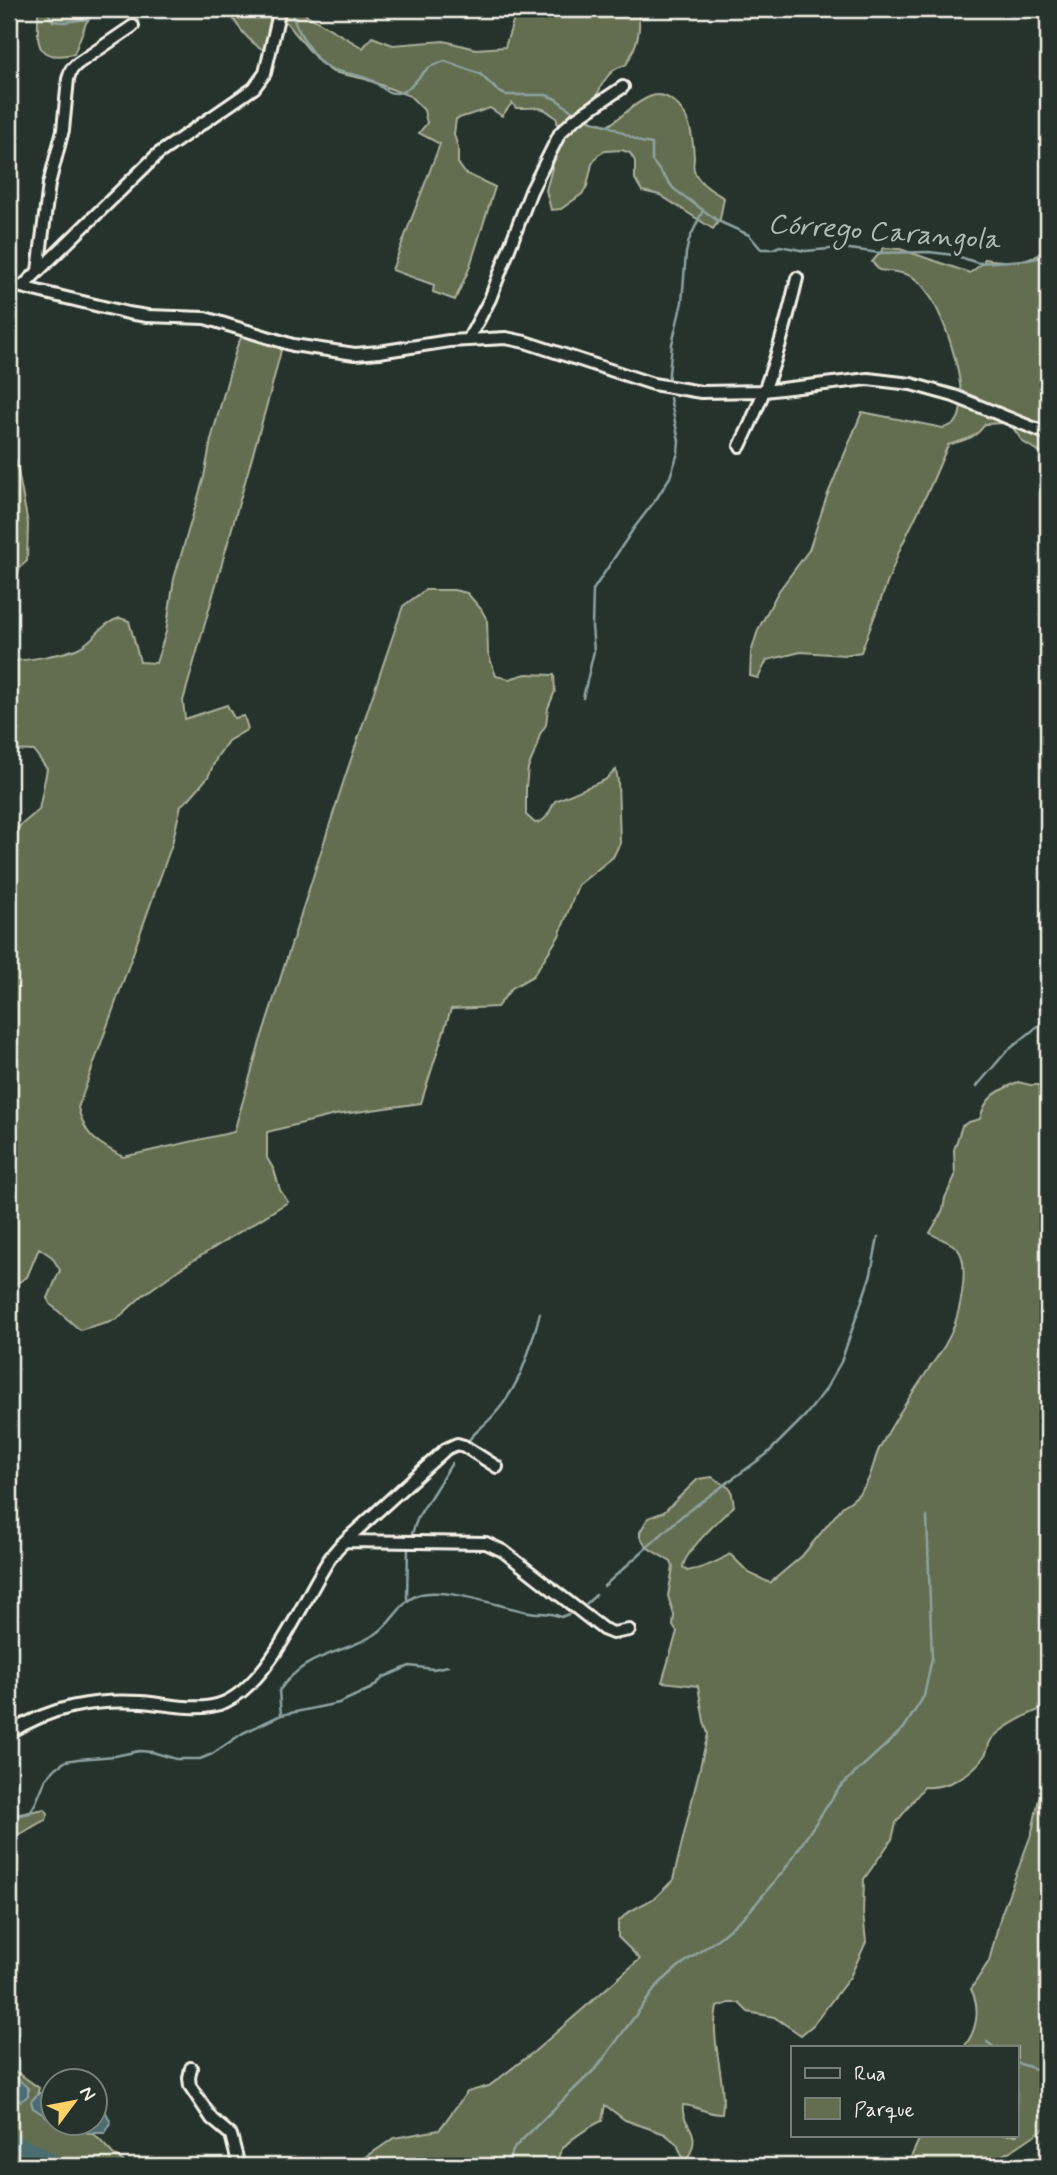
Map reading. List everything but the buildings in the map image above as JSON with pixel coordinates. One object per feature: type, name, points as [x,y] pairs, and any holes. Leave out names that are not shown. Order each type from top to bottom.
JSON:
[{"type":"street","points":[[22,287],[158,154],[254,88],[265,73],[280,9]]},
{"type":"street","points":[[38,271],[49,184],[61,137],[71,70],[133,26]]},
{"type":"street","points":[[468,340],[490,299],[531,191],[560,134],[579,116],[623,87]]},
{"type":"street","points":[[740,446],[764,391],[783,337],[797,278]]},
{"type":"street","points":[[9,284],[128,313],[205,317],[282,342],[333,352],[355,354],[449,341],[506,338],[677,389],[727,393],[868,379],[911,384],[954,396],[1048,434]]},
{"type":"street","points":[[9,1733],[32,1719],[90,1702],[111,1700],[200,1707],[213,1706],[237,1696],[256,1679],[280,1645],[332,1554],[427,1465],[453,1445],[462,1445],[497,1467]]},
{"type":"street","points":[[345,1541],[486,1544],[503,1551],[603,1629],[613,1633],[629,1630]]},
{"type":"street","points":[[191,2068],[190,2086],[212,2119],[231,2135],[239,2166]]},
{"type":"green space","points":[[38,9],[97,9],[86,23],[74,54],[60,56],[50,55],[40,46]]},
{"type":"green space","points":[[227,9],[303,9],[305,14],[363,48],[372,37],[393,45],[444,41],[476,49],[505,47],[517,9],[637,9],[639,31],[633,51],[626,65],[618,67],[606,79],[588,119],[609,125],[649,97],[659,95],[671,100],[684,113],[690,127],[695,173],[704,184],[724,198],[720,219],[713,229],[660,195],[642,191],[635,179],[635,161],[630,153],[622,150],[605,151],[598,155],[592,164],[587,186],[582,194],[561,209],[551,210],[546,190],[558,147],[557,119],[542,109],[516,108],[512,103],[502,116],[490,108],[456,119],[454,134],[458,163],[465,173],[495,187],[469,269],[455,300],[433,292],[434,285],[392,270],[440,144],[419,133],[427,123],[424,110],[410,96],[365,79],[333,72],[319,62],[286,22],[279,23],[266,51],[260,48],[248,38]]},
{"type":"green space","points":[[884,248],[900,249],[970,273],[984,262],[984,259],[1017,261],[1048,252],[1048,457],[1023,442],[1013,428],[1003,423],[985,424],[973,436],[948,445],[900,549],[861,652],[844,655],[801,652],[767,660],[758,678],[750,676],[751,653],[758,630],[778,592],[809,550],[827,496],[862,412],[943,428],[955,423],[959,416],[961,403],[957,366],[937,308],[920,283],[911,276],[879,270],[872,262]]},
{"type":"green space","points":[[248,324],[285,335],[183,701],[185,719],[227,705],[234,718],[244,716],[248,729],[228,741],[208,777],[181,805],[172,844],[78,1108],[89,1133],[99,1143],[123,1157],[234,1132],[344,780],[403,606],[425,590],[467,593],[481,609],[487,620],[488,653],[496,676],[509,679],[526,674],[554,675],[555,691],[548,708],[546,725],[528,768],[526,815],[535,823],[539,822],[548,815],[555,801],[605,780],[616,770],[620,843],[613,857],[578,885],[559,936],[533,976],[512,988],[497,1007],[451,1009],[421,1103],[335,1115],[267,1132],[267,1158],[288,1202],[178,1270],[142,1296],[117,1319],[80,1330],[50,1304],[48,1298],[60,1270],[52,1257],[39,1248],[27,1277],[9,1288],[9,835],[39,810],[47,769],[34,751],[9,750],[9,661],[74,650],[86,644],[108,623],[120,618],[129,621],[140,662],[156,663],[166,632],[174,579],[204,477],[211,440],[237,346]]},
{"type":"green space","points":[[9,459],[16,460],[28,524],[27,561],[20,567],[15,587],[9,591]]},
{"type":"green space","points":[[1018,1082],[1048,1085],[1048,1230],[1044,1244],[1048,1242],[1048,1707],[1002,1730],[990,1742],[980,1762],[966,1774],[941,1786],[924,1787],[896,1823],[892,1839],[864,1879],[866,1942],[850,1977],[813,2025],[801,2035],[774,2017],[748,2012],[739,2003],[717,2007],[715,2033],[722,2088],[722,2114],[683,2105],[694,2141],[687,2160],[682,2156],[677,2144],[665,2134],[625,2120],[605,2105],[602,2121],[568,2143],[554,2166],[353,2166],[394,2138],[439,2130],[467,2092],[489,2086],[535,2051],[640,1959],[618,1937],[618,1922],[627,1913],[656,1897],[673,1880],[708,1734],[698,1686],[662,1682],[677,1632],[673,1626],[674,1615],[668,1596],[673,1567],[671,1562],[648,1548],[640,1537],[640,1532],[648,1518],[664,1512],[698,1479],[712,1477],[731,1489],[734,1506],[696,1544],[683,1567],[687,1571],[699,1568],[730,1554],[749,1573],[770,1583],[802,1556],[843,1506],[862,1491],[884,1440],[944,1346],[956,1319],[963,1283],[962,1258],[957,1248],[930,1233],[943,1210],[945,1198],[955,1176],[954,1150],[962,1126],[980,1119],[985,1105],[993,1096]]},
{"type":"green space","points":[[1048,1755],[1048,2126],[983,2166],[907,2166],[921,2136],[1018,2136],[1018,2046],[965,2046],[972,2034],[977,2012],[971,1989],[989,1961],[1001,1915],[1032,1832]]},
{"type":"green space","points":[[44,1809],[48,1813],[46,1820],[20,1834],[9,1836],[9,1816]]},
{"type":"green space","points":[[9,2070],[38,2087],[38,2136],[96,2136],[124,2162],[123,2166],[9,2166]]},
{"type":"water","points":[[9,2075],[28,2088],[28,2096],[21,2101],[9,2097]]},
{"type":"water","points":[[38,2094],[38,2111],[33,2108],[31,2101]]},
{"type":"waterway","points":[[50,9],[49,15],[53,21],[64,22],[88,19],[86,9]]},
{"type":"waterway","name":"Córrego Carangola","points":[[227,9],[234,15],[247,14],[258,9]]},
{"type":"waterway","name":"Córrego Carangola","points":[[292,9],[299,31],[322,63],[332,69],[368,78],[390,92],[406,90],[428,68],[445,61],[480,74],[506,95],[546,95],[577,115]]},
{"type":"waterway","name":"Córrego Carangola","points":[[583,118],[652,144],[652,161],[674,189],[718,221],[749,235],[761,249],[780,246],[805,251],[842,248],[880,253],[929,252],[954,255],[978,263],[1048,256]]},
{"type":"waterway","points":[[668,383],[672,344],[682,302],[686,253],[703,210]]},
{"type":"waterway","points":[[583,698],[594,651],[593,590],[657,498],[670,477],[678,453],[679,441],[670,398]]},
{"type":"waterway","points":[[976,1087],[1006,1052],[1048,1018]]},
{"type":"waterway","points":[[604,1586],[684,1514],[767,1454],[805,1416],[824,1392],[841,1362],[871,1274],[878,1237]]},
{"type":"waterway","points":[[466,1444],[510,1394],[528,1355],[540,1313]]},
{"type":"waterway","points":[[410,1539],[418,1517],[452,1463]]},
{"type":"waterway","points":[[505,2166],[515,2147],[598,2066],[658,1985],[748,1913],[785,1869],[839,1788],[904,1728],[924,1696],[932,1658],[927,1517]]},
{"type":"waterway","points":[[407,1601],[408,1546]]},
{"type":"waterway","points":[[281,1715],[279,1691],[289,1678],[311,1662],[374,1635],[386,1626],[411,1598],[418,1595],[458,1595],[561,1617],[574,1612]]},
{"type":"waterway","points":[[586,1604],[596,1595]]},
{"type":"waterway","points":[[9,1817],[30,1813],[46,1779],[66,1761],[139,1751],[176,1759],[200,1759],[243,1733],[281,1715],[339,1703],[372,1688],[384,1677],[410,1666],[433,1669],[448,1666]]},
{"type":"waterway","points":[[987,2042],[993,2046]]},
{"type":"waterway","points":[[1018,2063],[1036,2069],[1048,2069]]},
{"type":"waterway","points":[[9,2140],[61,2166]]}]
